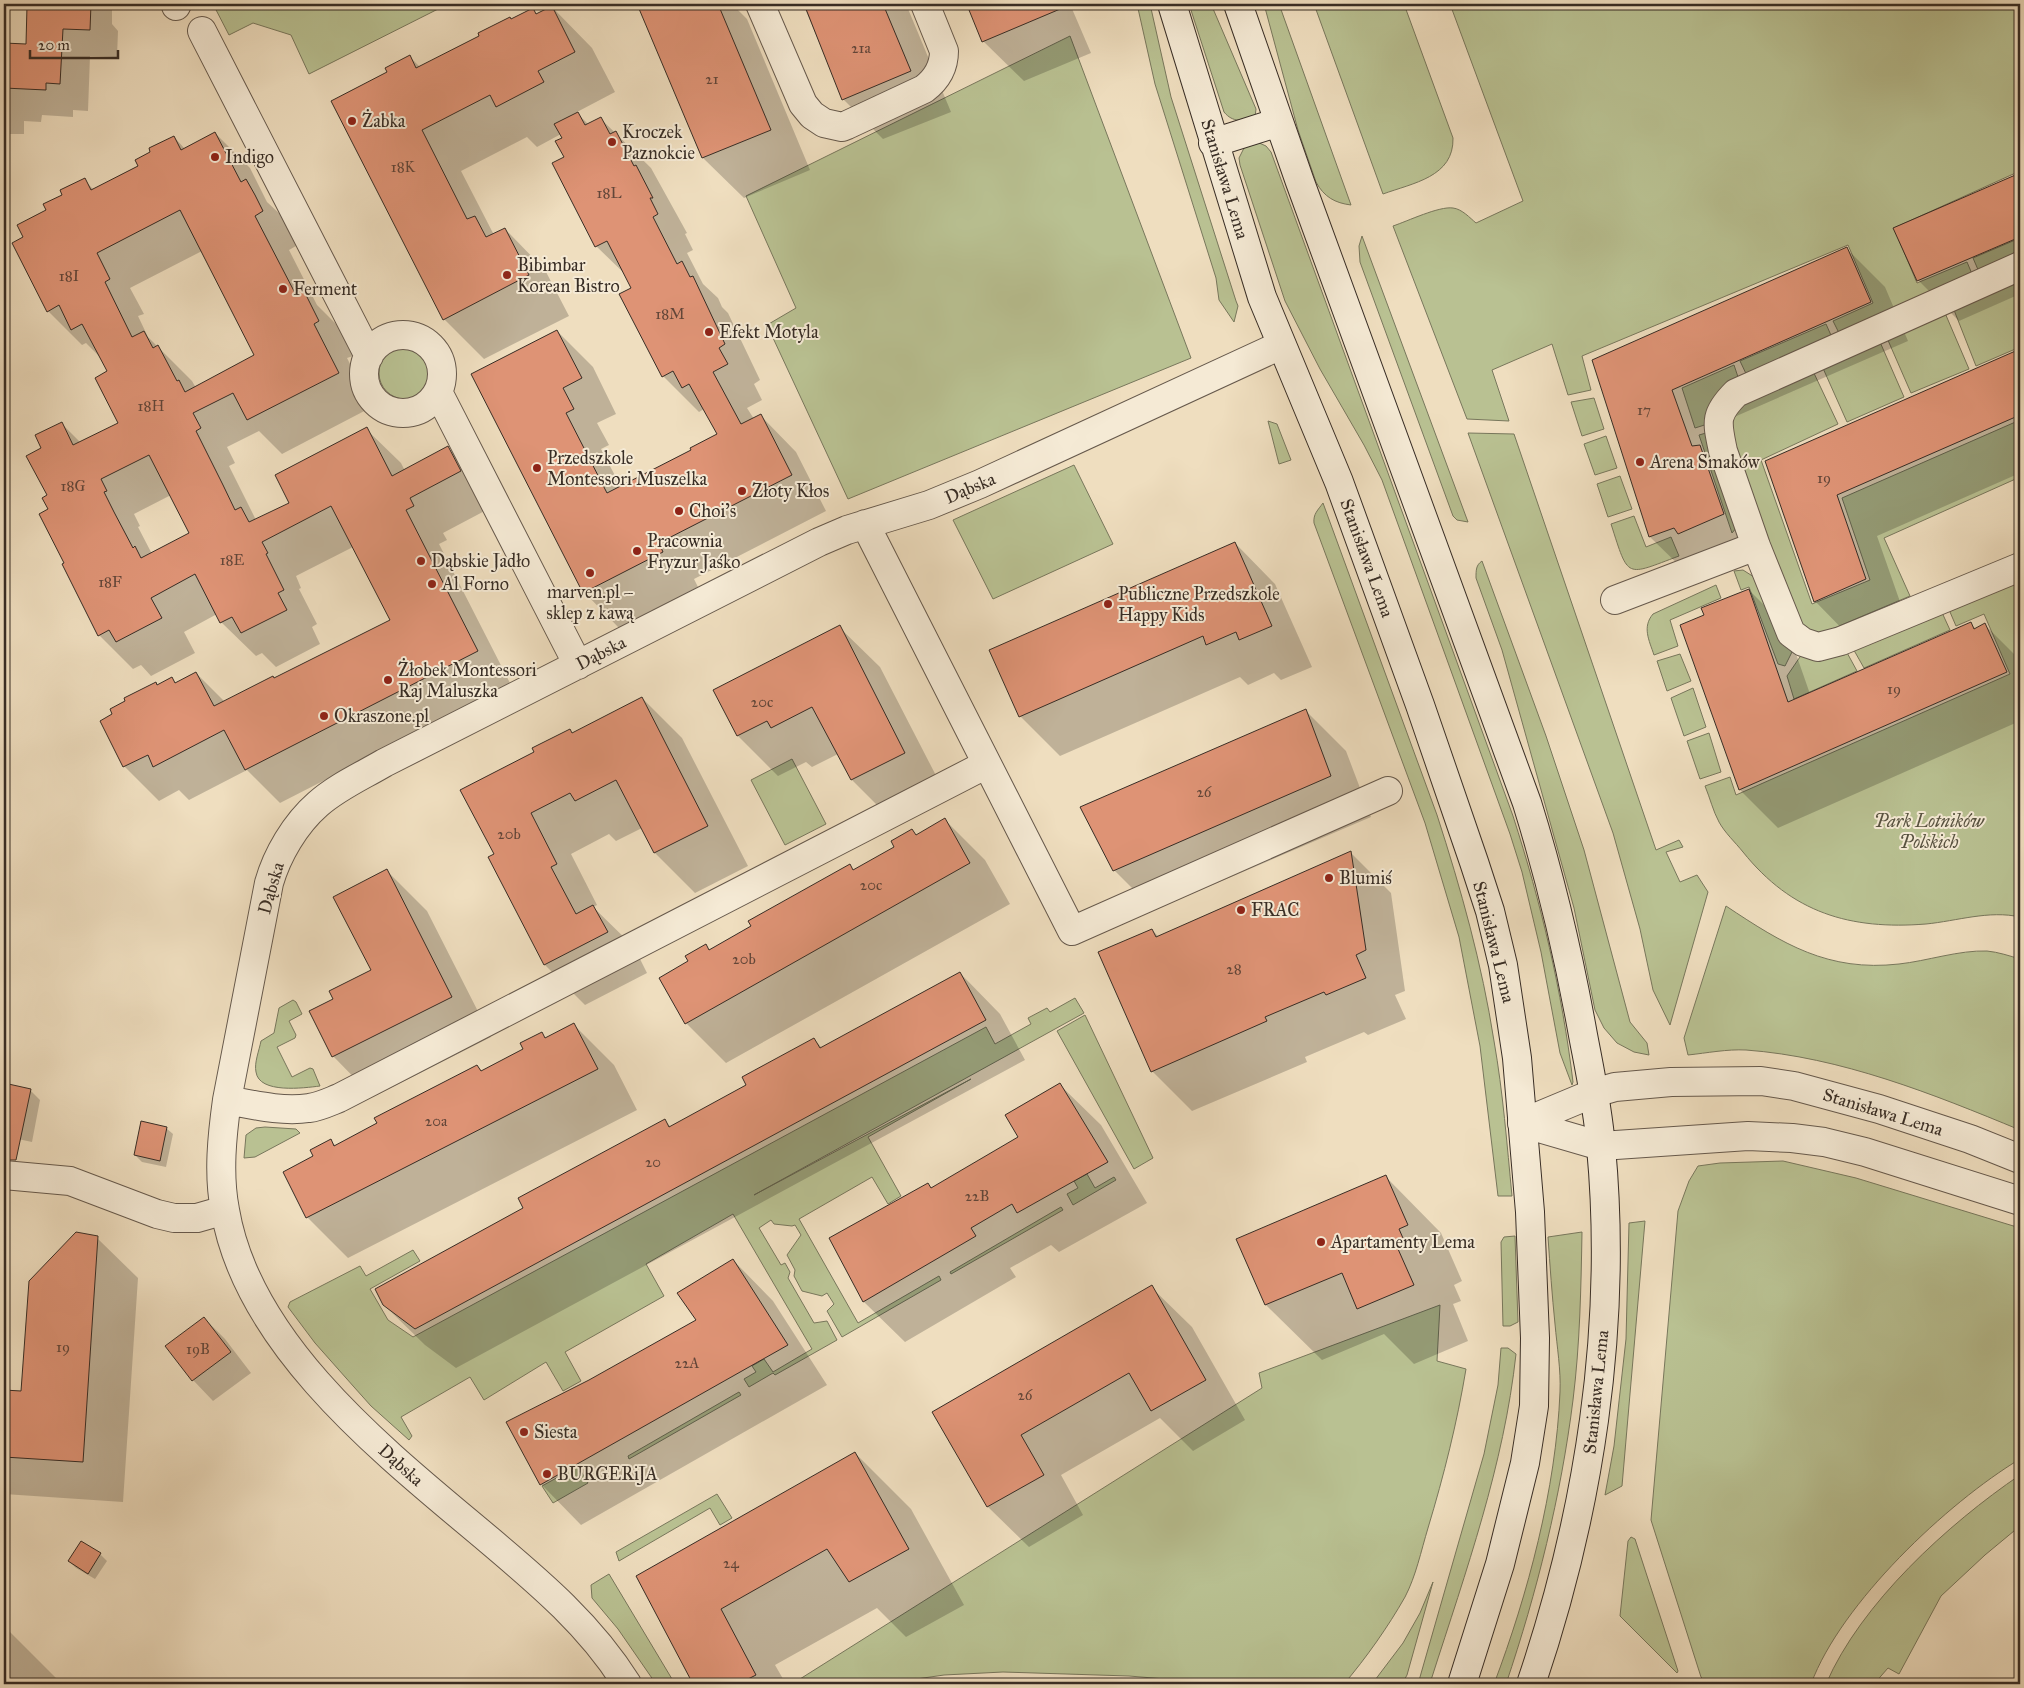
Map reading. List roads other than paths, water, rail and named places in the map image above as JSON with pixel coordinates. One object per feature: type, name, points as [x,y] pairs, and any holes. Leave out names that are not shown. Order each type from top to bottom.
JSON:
[{"type":"street","points":[[760,4],[807,110],[824,123],[842,126],[924,89],[935,79],[944,59],[944,51],[925,4]]},
{"type":"street","name":"Stanisława Lema","points":[[1172,4],[1262,296],[1339,482],[1420,705],[1490,911],[1503,965],[1517,1058],[1530,1212],[1535,1382],[1532,1423],[1520,1484],[1500,1564],[1462,1684]]},
{"type":"street","name":"Stanisława Lema","points":[[1238,4],[1526,803],[1556,902],[1571,969],[1594,1093],[1601,1146],[1605,1206],[1605,1293],[1602,1356],[1588,1460],[1568,1555],[1531,1684]]},
{"type":"street","points":[[202,31],[369,356]]},
{"type":"street","points":[[1214,143],[1279,122]]},
{"type":"street","points":[[2020,266],[1736,393],[1722,407],[1718,425],[1723,451],[1756,546],[1791,633],[1803,642],[1818,648],[1842,641],[2020,567]]},
{"type":"street","points":[[393,336],[408,336],[420,339],[434,350],[441,364],[442,379],[438,392],[428,404],[414,411],[399,412],[385,408],[373,398],[366,384],[365,369],[369,356],[379,343],[393,336]]},
{"type":"street","name":"Dąbska","points":[[627,1684],[585,1628],[555,1597],[377,1444],[307,1370],[272,1324],[257,1298],[234,1246],[225,1210],[222,1170],[227,1100],[269,883],[276,862],[308,814],[329,796],[384,763],[782,560],[847,530],[928,506],[980,484],[1281,345]]},
{"type":"street","points":[[438,392],[578,665]]},
{"type":"street","points":[[865,524],[1072,931],[1388,791]]},
{"type":"street","points":[[1615,600],[1756,546]]},
{"type":"street","points":[[227,1100],[274,1108],[296,1109],[311,1108],[339,1098],[987,764]]},
{"type":"street","name":"Stanisława Lema","points":[[1522,1123],[1594,1093],[1615,1087],[1671,1082],[1761,1081],[1794,1086],[1879,1109],[1970,1139],[2020,1158]]},
{"type":"street","points":[[1522,1123],[1601,1146],[1748,1136],[1824,1142],[1865,1152],[2020,1201]]},
{"type":"street","points":[[4,1175],[70,1181],[149,1212],[174,1218],[197,1218],[225,1210]]},
{"type":"place","name":"Żabka","points":[[352,121]]},
{"type":"place","name":"Kroczek Paznokcie","points":[[612,142]]},
{"type":"place","name":"Indigo","points":[[215,157]]},
{"type":"place","name":"Bibimbar Korean Bistro","points":[[507,275]]},
{"type":"place","name":"Ferment","points":[[283,289]]},
{"type":"place","name":"Efekt Motyla","points":[[709,332]]},
{"type":"place","name":"Arena Smaków","points":[[1640,462]]},
{"type":"place","name":"Przedszkole Montessori Muszelka","points":[[537,468]]},
{"type":"place","name":"Złoty Kłos","points":[[742,491]]},
{"type":"place","name":"Choi's","points":[[679,511]]},
{"type":"place","name":"Pracownia Fryzur Jaśko","points":[[637,551]]},
{"type":"place","name":"Dąbskie Jadło","points":[[421,561]]},
{"type":"place","name":"marven.pl – sklep z kawą","points":[[590,573]]},
{"type":"place","name":"Al Forno","points":[[432,584]]},
{"type":"place","name":"Publiczne Przedszkole Happy Kids","points":[[1108,604]]},
{"type":"place","name":"Żłobek Montessori Raj Maluszka","points":[[388,680]]},
{"type":"place","name":"Okraszone.pl","points":[[324,716]]},
{"type":"place","name":"Blumiś","points":[[1329,878]]},
{"type":"place","name":"FRAC","points":[[1241,910]]},
{"type":"place","name":"Apartamenty Lema","points":[[1321,1242]]},
{"type":"place","name":"Siesta","points":[[524,1432]]},
{"type":"place","name":"BURGERiJA","points":[[547,1474]]},
{"type":"park label","name":"Park Lotników Polskich","points":[[1929,831]]}]
